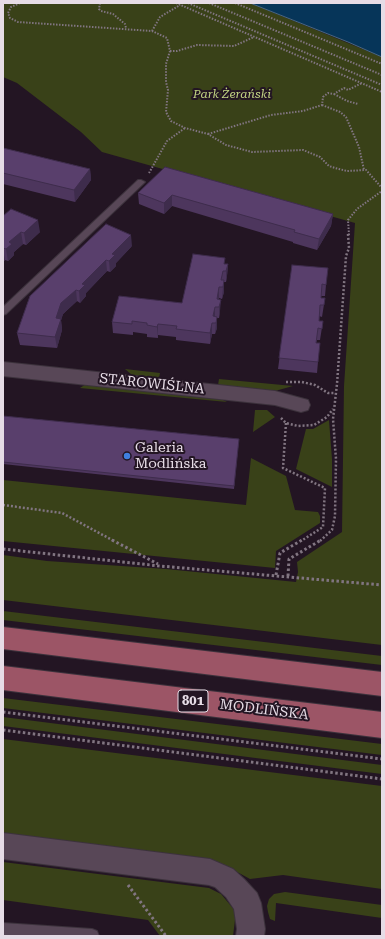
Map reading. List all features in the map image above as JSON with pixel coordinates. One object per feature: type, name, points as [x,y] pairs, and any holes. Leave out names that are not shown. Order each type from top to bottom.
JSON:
[{"type":"main road","points":[[3,638],[382,684]]},
{"type":"main road","name":"MODLIŃSKA","points":[[3,678],[382,725]]},
{"type":"street","name":"STAROWIŚLNA","points":[[3,369],[275,398],[301,405]]},
{"type":"street","points":[[3,846],[210,872],[224,878],[235,888],[247,903],[251,929],[250,936]]},
{"type":"lane","points":[[3,312],[140,182]]},
{"type":"lane","points":[[3,930],[92,936]]},
{"type":"path","points":[[20,3],[12,7],[8,13],[10,18],[18,22],[96,28],[126,28],[152,31],[167,38],[170,51],[166,64],[166,82],[168,90],[166,112],[171,121],[185,128],[208,134],[226,146],[234,148],[252,152],[303,150],[320,157],[329,166],[335,168],[347,171],[364,170]]},
{"type":"path","points":[[100,3],[100,11],[113,14],[125,24],[126,28]]},
{"type":"path","points":[[176,3],[362,82],[382,92]]},
{"type":"path","points":[[188,3],[382,85]]},
{"type":"path","points":[[209,3],[382,75]]},
{"type":"path","points":[[235,3],[248,7],[382,64]]},
{"type":"path","points":[[187,8],[192,4]]},
{"type":"path","points":[[152,31],[156,28],[160,17],[180,5]]},
{"type":"path","points":[[170,51],[177,51],[197,45],[234,46],[254,37]]},
{"type":"path","points":[[334,94],[344,88],[348,90],[362,82]]},
{"type":"path","points":[[322,105],[324,97],[328,93],[358,104]]},
{"type":"path","points":[[208,134],[271,115],[303,112],[322,105],[340,112],[346,117],[359,147],[364,170],[382,188]]},
{"type":"path","points":[[153,165],[166,141],[185,128]]},
{"type":"path","points":[[288,576],[289,559],[322,539],[332,530],[335,516],[336,459],[333,419],[337,384],[346,256],[349,248],[348,220],[357,209],[382,191]]},
{"type":"path","points":[[276,575],[280,553],[323,527],[325,488],[283,468],[286,423]]},
{"type":"path","points":[[3,505],[62,513],[160,566]]},
{"type":"path","points":[[3,549],[160,566],[382,584]]},
{"type":"path","points":[[3,712],[382,759]]},
{"type":"path","points":[[3,730],[382,779]]},
{"type":"path","points":[[111,859],[143,907],[166,936]]},
{"type":"green space","name":"Park Żerański","points":[[3,3],[250,3],[382,57],[382,645],[3,600],[3,555],[47,561],[166,569],[296,582],[298,572],[297,562],[342,532],[344,386],[355,223],[102,152],[81,132],[17,83],[3,77]]},
{"type":"green space","points":[[125,369],[160,373],[159,378],[132,375]]},
{"type":"green space","points":[[219,379],[293,386],[275,391],[218,385]]},
{"type":"green space","points":[[86,384],[221,399],[227,402],[80,388]]},
{"type":"green space","points":[[255,410],[267,410],[275,417],[253,432]]},
{"type":"green space","points":[[329,420],[332,459],[332,487],[296,469],[306,429],[313,429]]},
{"type":"green space","points":[[251,458],[286,476],[295,510],[318,512],[320,516],[320,523],[276,551],[275,568],[3,541],[3,480],[246,505]]},
{"type":"green space","points":[[3,611],[382,656],[382,665],[3,620]]},
{"type":"green space","points":[[3,698],[382,744],[382,755],[3,708]]},
{"type":"green space","points":[[3,717],[382,765],[382,774],[3,726]]},
{"type":"green space","points":[[3,739],[382,786],[382,889],[283,875],[250,879],[228,867],[3,835]]},
{"type":"green space","points":[[3,862],[209,888],[221,894],[236,912],[233,936],[160,936],[148,920],[3,900]]},
{"type":"green space","points":[[285,892],[382,905],[382,918],[276,903],[275,921],[270,919],[267,906],[269,899],[274,894]]},
{"type":"water","points":[[250,3],[382,3],[382,57],[348,42]]},
{"type":"building","points":[[3,148],[90,169],[74,190],[3,173]]},
{"type":"building","points":[[165,167],[333,214],[319,239],[294,232],[295,230],[172,195],[164,203],[138,193]]},
{"type":"building","points":[[11,209],[38,220],[24,233],[21,232],[9,242],[12,244],[6,249],[3,248],[3,216]]},
{"type":"building","points":[[106,224],[131,235],[112,254],[115,255],[109,261],[106,260],[82,284],[85,285],[79,291],[76,290],[61,303],[56,318],[61,319],[55,337],[17,333],[30,296]]},
{"type":"building","points":[[193,254],[225,258],[224,264],[228,264],[226,271],[223,271],[221,280],[224,280],[223,287],[219,287],[217,299],[221,300],[219,307],[215,307],[213,316],[217,317],[216,323],[212,323],[210,333],[176,329],[177,326],[158,324],[157,327],[147,325],[147,323],[132,321],[132,324],[112,322],[119,296],[182,303]]},
{"type":"building","points":[[292,265],[328,268],[326,285],[322,284],[321,298],[325,298],[324,305],[320,305],[319,321],[323,321],[322,329],[318,328],[316,343],[320,343],[318,362],[279,358]]},
{"type":"building","points":[[3,416],[239,439],[234,486],[3,462]]},
{"type":"place","name":"Galeria Modlińska","points":[[127,456]]}]
